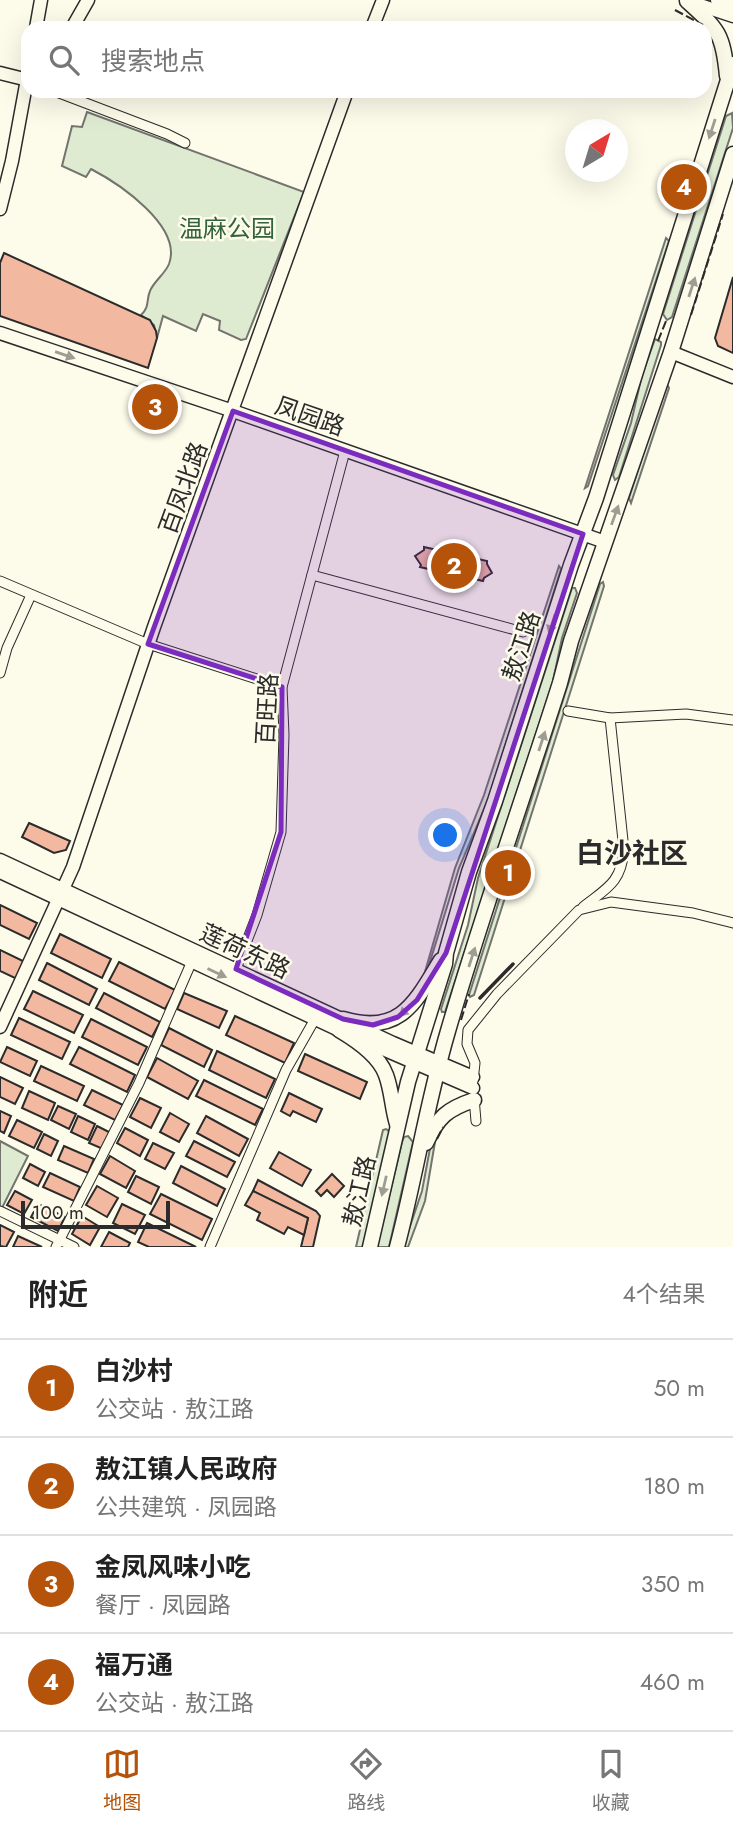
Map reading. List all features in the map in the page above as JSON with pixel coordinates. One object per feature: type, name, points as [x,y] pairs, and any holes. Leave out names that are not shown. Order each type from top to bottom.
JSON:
[{"type":"main road","points":[[685,0],[710,21]]},
{"type":"main road","points":[[712,24],[719,33],[724,48],[727,81]]},
{"type":"main road","name":"敖江路","points":[[370,1247],[416,1058],[469,873],[727,106],[727,81],[733,64]]},
{"type":"main road","name":"敖江路","points":[[397,1247],[448,1030],[589,586],[671,352],[733,155]]},
{"type":"main road","points":[[601,482],[624,490]]},
{"type":"main road","points":[[567,579],[589,586]]},
{"type":"main road","points":[[341,1024],[373,1025],[398,1017],[417,1000],[446,953]]},
{"type":"main road","points":[[341,1024],[386,1072],[398,1126],[423,1133]]},
{"type":"main road","points":[[418,1160],[440,1119],[473,1088]]},
{"type":"street","points":[[37,21],[41,0]]},
{"type":"street","points":[[76,21],[88,0]]},
{"type":"street","points":[[375,21],[383,0]]},
{"type":"street","points":[[685,0],[733,16]]},
{"type":"street","points":[[717,0],[733,6]]},
{"type":"street","points":[[0,73],[21,78]]},
{"type":"street","points":[[0,209],[24,98]]},
{"type":"street","points":[[72,98],[167,134],[185,144]]},
{"type":"street","name":"百凤北路","points":[[0,1027],[60,894],[89,821],[148,644],[344,98]]},
{"type":"street","name":"凤园路","points":[[0,333],[233,411],[605,542]]},
{"type":"street","points":[[671,352],[733,377]]},
{"type":"street","name":"百旺路","points":[[236,969],[257,915],[281,832],[284,735],[282,687],[345,451]]},
{"type":"street","points":[[312,575],[523,632]]},
{"type":"street","points":[[0,582],[148,644],[282,687]]},
{"type":"street","points":[[0,673],[7,648],[32,595]]},
{"type":"street","points":[[568,711],[610,718],[687,714],[733,720]]},
{"type":"street","points":[[476,1121],[473,1088],[475,1063],[467,1044],[468,1030],[497,994],[579,910],[613,883],[622,868],[624,850],[610,718]]},
{"type":"street","name":"莲荷东路","points":[[0,860],[60,894],[192,961],[315,1019],[341,1024]]},
{"type":"street","name":"莲荷东路","points":[[0,872],[60,894],[236,969],[341,1024],[438,1068],[473,1088]]},
{"type":"street","points":[[579,910],[611,902],[693,913],[733,923]]},
{"type":"street","points":[[58,1243],[139,1083],[192,961]]},
{"type":"street","points":[[210,1247],[286,1070],[315,1019]]},
{"type":"street","points":[[0,1211],[58,1243],[74,1247]]},
{"type":"highlighted area","points":[[233,411],[583,534],[446,953],[417,1000],[398,1017],[373,1025],[343,1019],[236,969],[281,832],[282,687],[148,644]]},
{"type":"green space","name":"温麻公园","points":[[87,112],[304,192],[246,339],[241,340],[219,330],[220,321],[203,314],[196,331],[163,316],[157,338],[154,325],[141,315],[146,309],[152,287],[169,264],[171,250],[167,235],[158,221],[117,184],[91,169],[86,177],[62,166],[72,126],[82,127]]},
{"type":"green space","points":[[732,113],[733,128],[672,317],[667,320],[663,314],[726,116]]},
{"type":"green space","points":[[666,238],[669,241],[588,486],[585,488]]},
{"type":"green space","points":[[655,339],[661,342],[661,345],[619,477],[615,480],[613,475]]},
{"type":"green space","points":[[668,386],[631,503],[629,498],[665,387]]},
{"type":"green space","points":[[559,566],[561,569],[488,800],[459,868],[422,982],[455,868],[484,795]]},
{"type":"green space","points":[[603,582],[604,586],[474,995],[470,997],[600,584]]},
{"type":"green space","points":[[572,588],[575,588],[577,593],[562,638],[553,681],[445,1012],[442,1012],[468,925],[478,878]]},
{"type":"green space","points":[[383,1130],[390,1132],[363,1247],[356,1247]]},
{"type":"green space","points":[[408,1136],[413,1142],[389,1247],[377,1247],[402,1142],[404,1137]]},
{"type":"green space","points":[[436,1136],[425,1201],[408,1247],[403,1247],[422,1191],[432,1138]]},
{"type":"green space","points":[[0,1141],[28,1156],[2,1208],[0,1207]]},
{"type":"building","points":[[4,253],[150,320],[157,338],[148,368],[0,316],[0,263]]},
{"type":"building","points":[[733,277],[733,353],[718,346],[715,338]]},
{"type":"building","points":[[424,547],[487,561],[492,573],[483,581],[462,576],[460,586],[439,582],[441,572],[420,567],[415,556],[424,550]]},
{"type":"building","points":[[29,823],[70,841],[66,850],[54,853],[22,837]]},
{"type":"building","points":[[0,905],[37,923],[29,939],[0,925]]},
{"type":"building","points":[[60,934],[111,959],[102,978],[51,953]]},
{"type":"building","points":[[0,950],[25,962],[17,979],[0,971]]},
{"type":"building","points":[[119,962],[175,990],[165,1009],[109,981]]},
{"type":"building","points":[[47,963],[97,989],[89,1005],[39,980]]},
{"type":"building","points":[[33,991],[83,1015],[74,1033],[24,1009]]},
{"type":"building","points":[[104,993],[160,1022],[152,1037],[96,1008]]},
{"type":"building","points":[[184,993],[227,1011],[219,1028],[177,1009]]},
{"type":"building","points":[[235,1016],[294,1043],[285,1063],[226,1035]]},
{"type":"building","points":[[19,1018],[70,1042],[62,1059],[11,1035]]},
{"type":"building","points":[[91,1019],[147,1047],[138,1065],[82,1037]]},
{"type":"building","points":[[169,1028],[212,1050],[204,1067],[161,1045]]},
{"type":"building","points":[[7,1047],[37,1061],[30,1076],[0,1062]]},
{"type":"building","points":[[79,1047],[135,1075],[127,1092],[70,1064]]},
{"type":"building","points":[[217,1051],[275,1079],[266,1098],[209,1070]]},
{"type":"building","points":[[305,1054],[367,1082],[360,1099],[298,1071]]},
{"type":"building","points":[[157,1058],[198,1081],[188,1099],[147,1077]]},
{"type":"building","points":[[41,1066],[84,1086],[77,1101],[34,1081]]},
{"type":"building","points":[[0,1077],[23,1088],[15,1104],[0,1097]]},
{"type":"building","points":[[204,1080],[263,1109],[255,1125],[196,1096]]},
{"type":"building","points":[[92,1090],[123,1105],[115,1120],[84,1105]]},
{"type":"building","points":[[29,1091],[55,1103],[48,1120],[22,1108]]},
{"type":"building","points":[[289,1093],[322,1109],[316,1122],[293,1111],[290,1116],[281,1111]]},
{"type":"building","points":[[140,1098],[161,1108],[151,1128],[130,1117]]},
{"type":"building","points":[[58,1106],[76,1114],[69,1129],[51,1120]]},
{"type":"building","points":[[0,1111],[11,1116],[4,1133],[0,1131]]},
{"type":"building","points":[[170,1113],[189,1124],[179,1142],[160,1132]]},
{"type":"building","points":[[78,1116],[95,1124],[88,1140],[71,1132]]},
{"type":"building","points":[[206,1116],[248,1139],[239,1156],[197,1133]]},
{"type":"building","points":[[17,1120],[42,1132],[34,1148],[9,1136]]},
{"type":"building","points":[[97,1126],[111,1133],[103,1149],[89,1143]]},
{"type":"building","points":[[125,1128],[148,1140],[140,1156],[117,1143]]},
{"type":"building","points":[[44,1134],[58,1141],[51,1156],[37,1149]]},
{"type":"building","points":[[194,1141],[235,1162],[227,1177],[186,1156]]},
{"type":"building","points":[[153,1143],[174,1153],[165,1169],[145,1159]]},
{"type":"building","points":[[64,1146],[94,1159],[88,1173],[58,1160]]},
{"type":"building","points":[[279,1152],[311,1170],[302,1186],[270,1168]]},
{"type":"building","points":[[110,1156],[135,1171],[126,1188],[100,1174]]},
{"type":"building","points":[[30,1164],[45,1172],[38,1186],[23,1178]]},
{"type":"building","points":[[181,1166],[225,1189],[217,1206],[173,1183]]},
{"type":"building","points":[[50,1173],[80,1187],[74,1201],[43,1187]]},
{"type":"building","points":[[332,1174],[344,1186],[334,1197],[327,1190],[321,1196],[316,1191]]},
{"type":"building","points":[[136,1176],[159,1187],[151,1204],[128,1192]]},
{"type":"building","points":[[258,1180],[316,1211],[320,1216],[313,1247],[301,1247],[308,1218],[253,1191]]},
{"type":"building","points":[[97,1186],[118,1198],[107,1217],[86,1205]]},
{"type":"building","points":[[15,1191],[32,1200],[24,1214],[7,1205]]},
{"type":"building","points":[[253,1191],[308,1218],[304,1235],[288,1227],[284,1234],[257,1220],[260,1213],[245,1205]]},
{"type":"building","points":[[161,1194],[212,1219],[202,1240],[150,1214]]},
{"type":"building","points":[[38,1204],[65,1217],[58,1231],[31,1217]]},
{"type":"building","points":[[122,1204],[145,1215],[135,1234],[113,1223]]},
{"type":"building","points":[[82,1216],[100,1227],[90,1245],[72,1234]]},
{"type":"building","points":[[147,1223],[196,1247],[149,1247],[138,1242]]},
{"type":"building","points":[[0,1225],[14,1232],[6,1247],[0,1246]]},
{"type":"building","points":[[109,1232],[130,1243],[128,1247],[101,1247]]},
{"type":"building","points":[[18,1236],[42,1247],[13,1247]]},
{"type":"fence","points":[[675,10],[696,21]]},
{"type":"fence","points":[[691,315],[723,214]]},
{"type":"fence","points":[[658,341],[666,321]]},
{"type":"fence","points":[[461,1020],[469,994]]},
{"type":"fence","points":[[437,1139],[443,1127]]},
{"type":"wall","points":[[480,998],[513,964]]},
{"type":"place","name":"福万通","points":[[684,187]]},
{"type":"place","name":"金凤风味小吃","points":[[155,407]]},
{"type":"place","name":"敖江镇人民政府","points":[[454,566]]},
{"type":"place","name":"白沙村","points":[[508,873]]},
{"type":"district","name":"白沙社区","points":[[632,853]]}]
